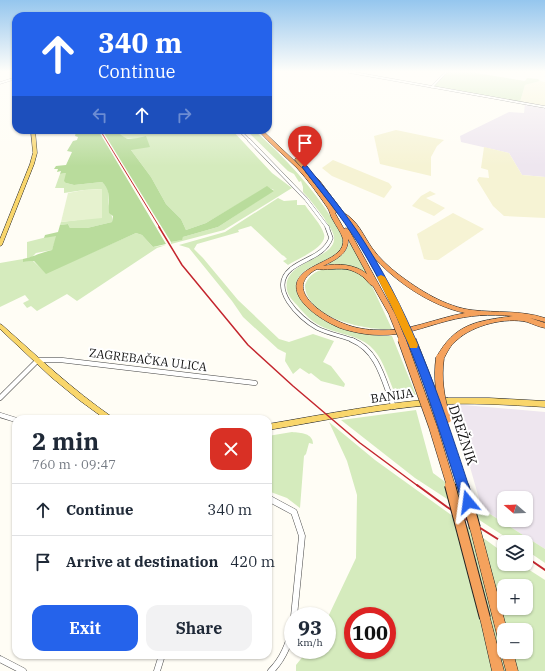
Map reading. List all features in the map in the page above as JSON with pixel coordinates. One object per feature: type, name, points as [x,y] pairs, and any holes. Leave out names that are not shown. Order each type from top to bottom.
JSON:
[{"type":"highway","points":[[264,134],[300,169],[331,208],[385,292]]},
{"type":"highway","points":[[270,134],[305,167],[342,214],[362,244],[385,292]]},
{"type":"highway","points":[[331,208],[331,214],[345,235],[346,244],[338,255],[312,270],[304,276],[300,282],[300,289],[304,299],[324,316],[353,329],[376,332],[400,332],[444,320],[482,312]]},
{"type":"highway","points":[[342,214],[350,218],[371,250],[381,262],[402,280],[442,303],[464,310],[482,312],[510,312],[545,320]]},
{"type":"highway","points":[[312,270],[332,266],[353,269],[369,278],[376,289],[385,292]]},
{"type":"highway","name":"DREŽNIK","points":[[385,292],[400,314],[422,367],[453,452],[482,553],[500,623]]},
{"type":"highway","name":"DREŽNIK","points":[[385,292],[436,433],[463,528],[498,671]]},
{"type":"highway","points":[[464,316],[519,318],[545,326]]},
{"type":"highway","points":[[453,452],[454,441],[439,388],[438,375],[440,358],[448,344],[459,333],[467,328],[489,322],[519,318]]},
{"type":"highway","points":[[509,659],[512,671]]},
{"type":"main road","points":[[0,245],[32,164],[35,153],[33,134]]},
{"type":"main road","points":[[0,326],[87,404],[104,415]]},
{"type":"main road","name":"BANIJA","points":[[272,426],[394,407],[456,401],[498,401],[545,404]]},
{"type":"street","points":[[524,103],[545,107]]},
{"type":"street","points":[[243,134],[297,189],[317,212],[328,229],[331,237],[330,242],[324,249],[289,271],[282,283],[284,294],[300,315],[315,326],[323,331],[358,342],[370,351],[374,357],[394,407]]},
{"type":"street","points":[[0,398],[38,360]]},
{"type":"street","name":"ZAGREBAČKA ULICA","points":[[38,360],[61,360],[255,383]]},
{"type":"street","points":[[0,415],[12,419]]},
{"type":"street","points":[[272,500],[294,512],[302,536],[295,607]]},
{"type":"street","points":[[271,671],[280,663],[284,653]]},
{"type":"street","points":[[157,671],[161,659]]},
{"type":"street","points":[[0,660],[23,671]]},
{"type":"shaded area","points":[[528,103],[545,103],[545,106]]},
{"type":"shaded area","points":[[525,104],[545,108],[545,177],[522,175],[509,153],[461,142],[460,136],[509,112],[524,113]]},
{"type":"shaded area","points":[[396,130],[444,140],[437,146],[431,157],[431,176],[380,164],[374,136]]},
{"type":"shaded area","points":[[484,147],[509,153],[522,175],[545,177],[545,218],[504,216],[493,206],[477,180],[479,177],[489,178],[488,170],[481,168]]},
{"type":"shaded area","points":[[333,160],[389,183],[392,187],[384,198],[332,176],[322,168]]},
{"type":"shaded area","points":[[430,191],[436,194],[426,198],[445,208],[434,216],[412,206],[421,196]]},
{"type":"shaded area","points":[[453,213],[484,229],[438,260],[424,259],[417,234]]},
{"type":"shaded area","points":[[452,404],[545,412],[545,549],[533,541],[533,535],[523,535],[510,527],[533,527],[533,491],[497,491],[497,519],[482,509]]},
{"type":"green space","points":[[76,134],[100,134],[166,244],[153,247],[142,235],[136,233],[46,274],[34,261],[23,262],[23,259],[52,250],[56,236],[44,238],[45,235],[58,232],[60,225],[68,224],[70,228],[87,228],[112,222],[113,216],[109,213],[109,197],[107,189],[102,182],[74,185],[66,183],[64,181],[66,173],[60,174],[61,171],[57,172],[58,169],[54,169],[56,166],[66,165],[72,152],[67,151],[73,141],[77,140],[78,137],[75,136]]},
{"type":"green space","points":[[104,134],[120,134],[129,139],[146,136],[150,147],[131,150],[151,177],[166,204],[181,219],[186,230],[206,223],[267,186],[274,191],[218,227],[183,237],[182,240],[171,242]]},
{"type":"green space","points":[[119,134],[236,134],[272,173],[292,188],[224,230],[171,244],[171,242],[181,240],[183,237],[218,227],[274,190],[267,187],[206,223],[186,230],[181,219],[166,204],[151,177],[131,150],[132,139],[123,138]]},
{"type":"green space","points":[[250,134],[258,134],[297,173],[326,209],[343,241],[341,248],[336,253],[305,271],[299,277],[296,287],[299,297],[313,312],[333,325],[356,332],[380,336],[392,336],[416,395],[404,395],[396,388],[393,389],[381,360],[374,350],[365,342],[317,324],[292,300],[287,290],[287,280],[292,272],[327,251],[333,245],[334,237],[324,218],[303,192],[301,181],[299,182],[294,174],[288,171]]},
{"type":"green space","points":[[66,173],[66,183],[74,185],[102,182],[105,185],[109,196],[112,222],[87,228],[70,228],[68,224],[60,225],[61,222],[102,217],[102,189],[64,193],[64,188],[55,188],[60,174]]},
{"type":"green space","points":[[102,189],[102,218],[61,222],[68,193]]},
{"type":"green space","points":[[278,198],[284,201],[297,200],[297,205],[305,205],[316,219],[324,234],[324,239],[317,248],[288,265],[283,261],[287,259],[251,226],[238,230],[239,232],[197,244],[194,249],[238,300],[279,339],[289,342],[313,334],[334,341],[323,362],[331,366],[345,384],[344,387],[321,381],[311,373],[309,374],[300,368],[293,374],[285,361],[286,353],[278,349],[243,317],[189,248],[179,245],[225,232]]},
{"type":"green space","points":[[136,233],[142,235],[153,247],[166,245],[157,248],[77,301],[67,294],[37,311],[31,306],[27,308],[23,303],[29,300],[25,295],[0,307],[0,263],[23,259],[23,262],[33,261],[46,273]]},
{"type":"green space","points":[[57,236],[52,250],[36,253],[32,257],[27,258],[27,242]]},
{"type":"green space","points":[[349,243],[370,276],[344,265],[329,265],[329,263],[339,258],[344,253]]},
{"type":"green space","points":[[341,267],[358,272],[371,284],[392,329],[368,328],[353,325],[326,314],[315,306],[308,296],[305,285],[308,280],[320,270]]},
{"type":"green space","points":[[416,410],[433,473],[497,519],[497,527],[510,527],[523,535],[502,535],[415,478],[341,420]]},
{"type":"green space","points":[[329,422],[375,460],[497,548],[497,571],[531,571],[545,580],[545,671],[296,671],[296,665],[301,659],[336,659],[336,607],[333,607],[356,558],[357,495],[347,461]]},
{"type":"green space","points":[[292,432],[303,433],[309,436],[312,440],[313,444],[309,443],[304,456],[300,508],[287,498],[272,492],[272,435]]},
{"type":"green space","points":[[533,541],[545,549],[545,563],[533,555]]},
{"type":"railway","points":[[102,134],[160,228]]},
{"type":"railway","points":[[159,227],[182,265],[248,345],[293,386],[360,443],[418,486]]},
{"type":"railway","points":[[417,485],[447,507],[497,539]]},
{"type":"railway","points":[[533,562],[545,570]]},
{"type":"slow traffic","points":[[381,277],[395,303],[414,345]]},
{"type":"route","points":[[305,167],[342,214],[362,244],[395,303],[409,334],[443,422],[468,502]]}]
